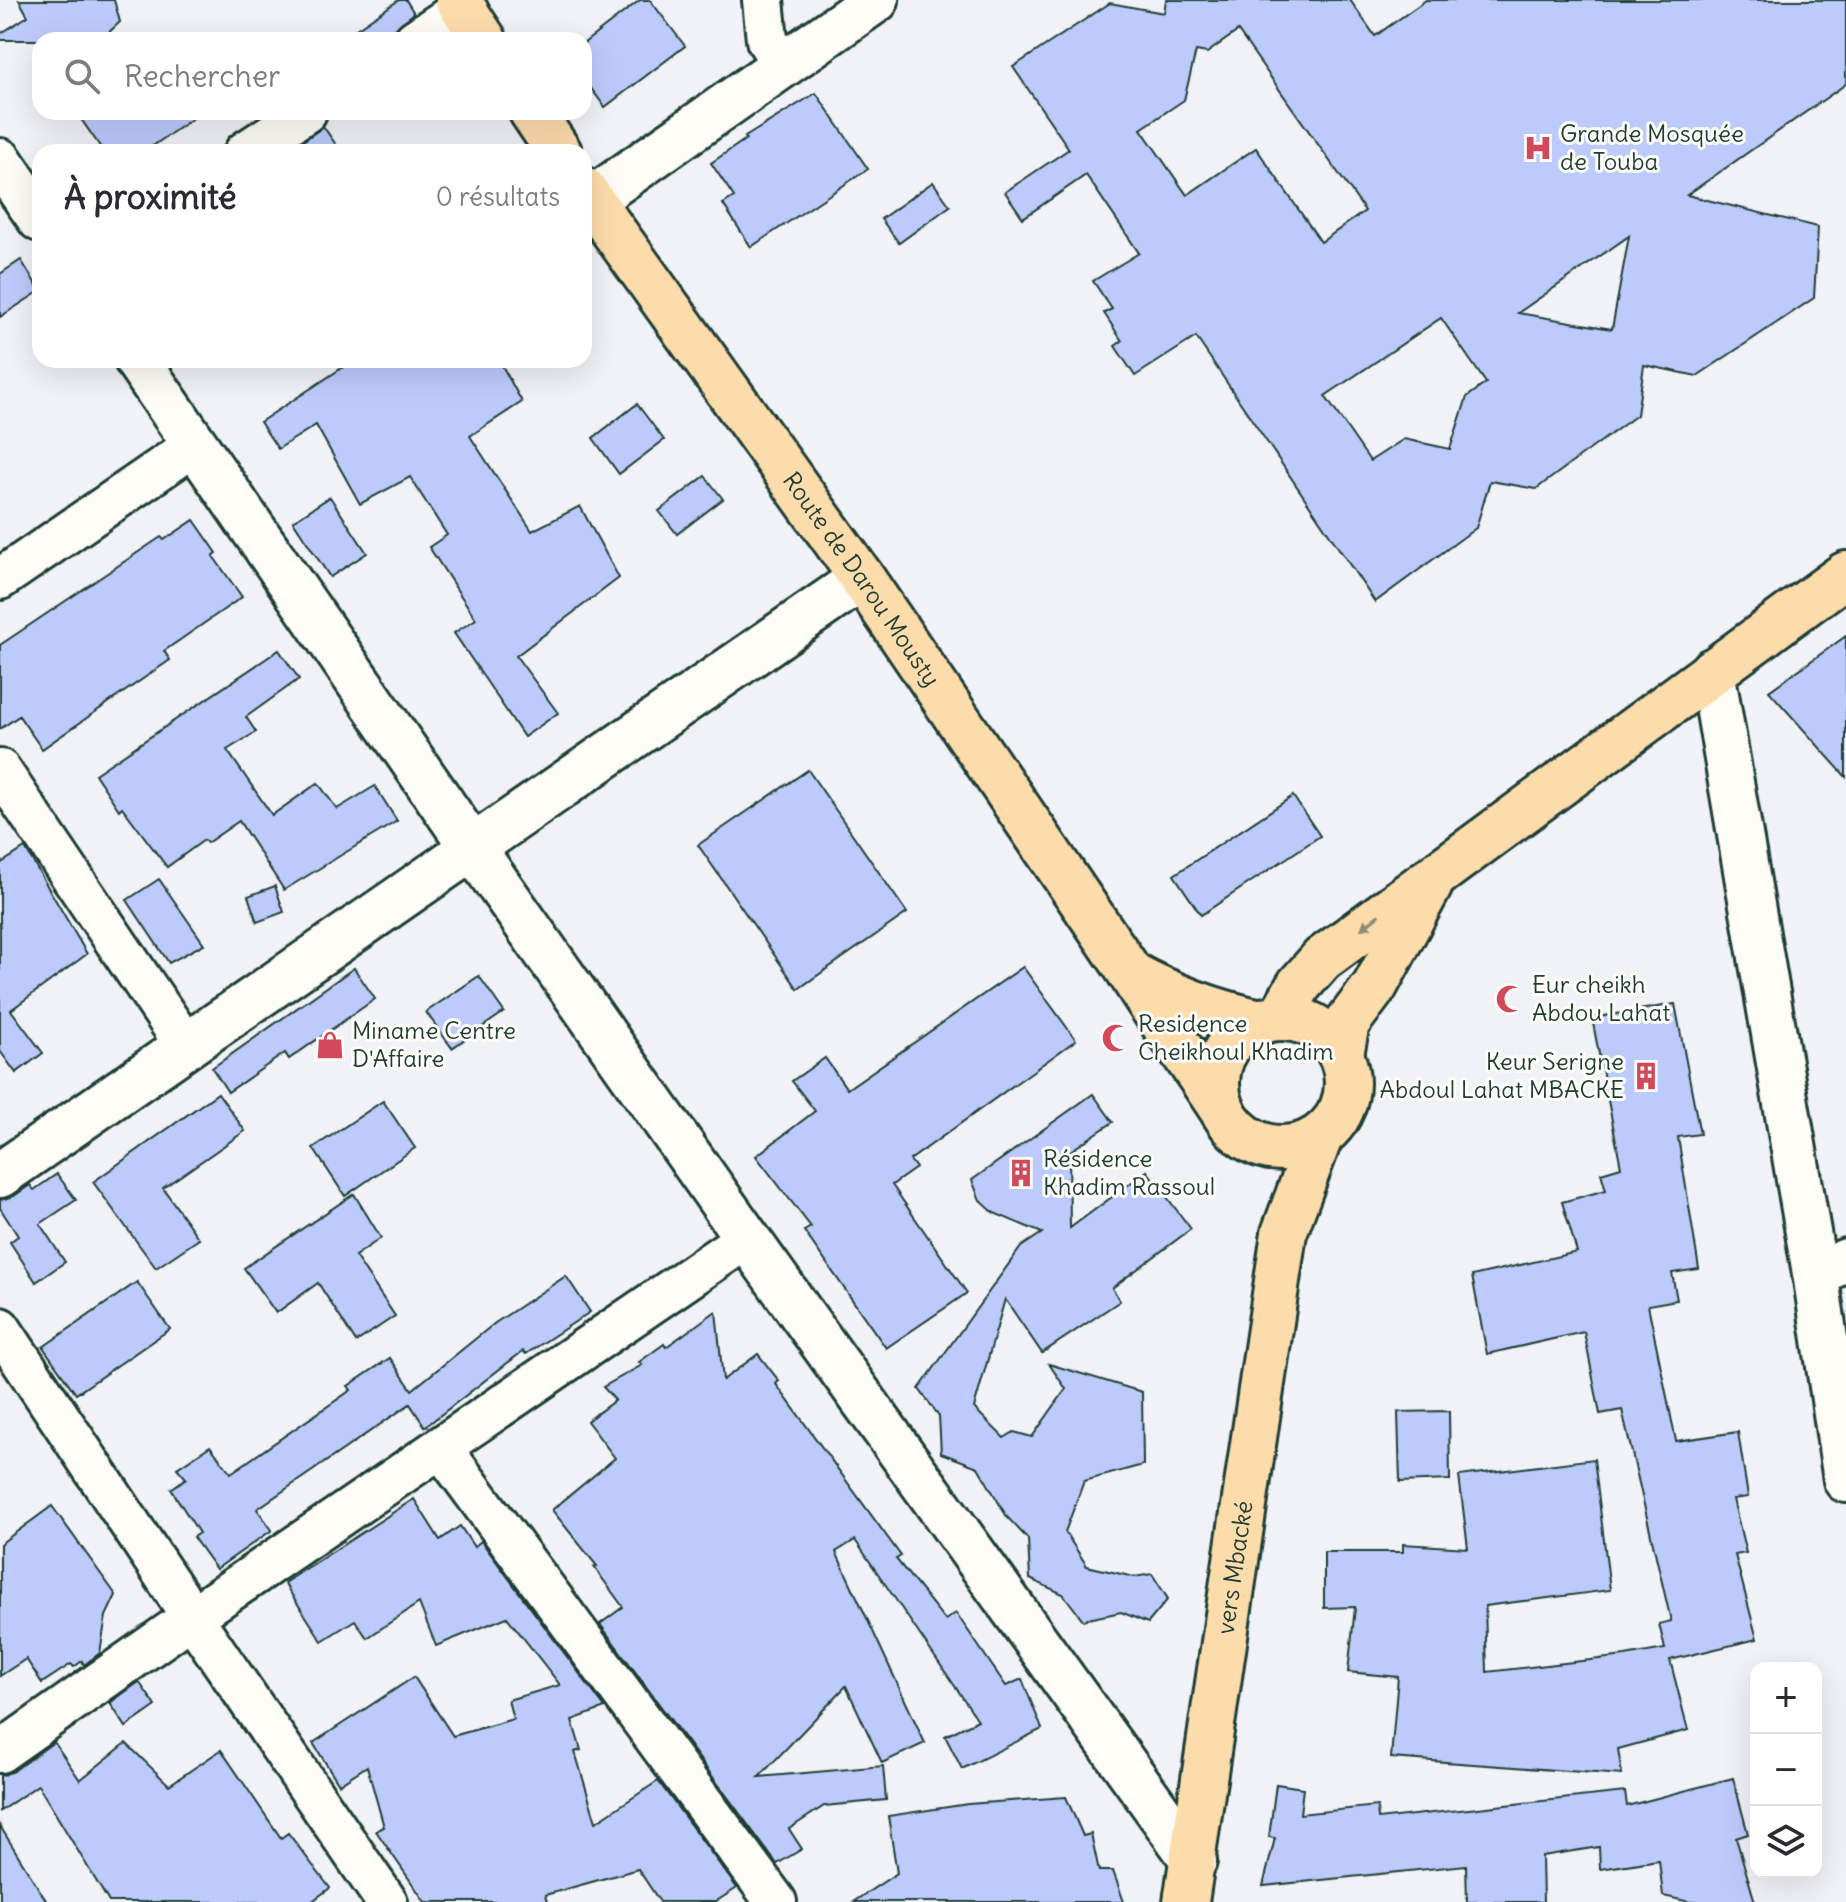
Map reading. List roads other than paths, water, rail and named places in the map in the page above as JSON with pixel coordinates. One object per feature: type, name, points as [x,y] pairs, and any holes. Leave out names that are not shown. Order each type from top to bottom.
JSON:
[{"type":"main road","points":[[537,120],[554,144]]},
{"type":"main road","name":"Route de Darou Mousty","points":[[592,201],[862,578],[1224,1113]]},
{"type":"main road","points":[[1434,878],[1375,986],[1347,1023],[1341,1054],[1347,1081],[1343,1108],[1335,1123],[1320,1137],[1284,1149],[1249,1140],[1234,1128],[1224,1113],[1217,1077],[1222,1059],[1238,1036],[1271,1020],[1322,959],[1382,913],[1434,878],[1846,574]]},
{"type":"main road","points":[[1131,974],[1173,996],[1207,1008],[1271,1020],[1298,1020],[1316,1027],[1341,1054]]},
{"type":"main road","name":"vers Mbacké","points":[[1190,1881],[1284,1233],[1320,1137]]},
{"type":"main road","name":"vers Mbacké","points":[[1267,1147],[1284,1233]]},
{"type":"street","points":[[763,0],[767,40],[783,65]]},
{"type":"street","points":[[592,192],[876,0]]},
{"type":"street","points":[[433,32],[468,16]]},
{"type":"street","points":[[257,144],[294,120]]},
{"type":"street","points":[[0,161],[32,207]]},
{"type":"street","points":[[142,368],[1190,1881]]},
{"type":"street","points":[[0,579],[195,445]]},
{"type":"street","points":[[0,1175],[862,578]]},
{"type":"street","points":[[1712,671],[1831,1269],[1846,1480]]},
{"type":"street","points":[[0,770],[186,1046]]},
{"type":"street","points":[[0,1752],[747,1238]]},
{"type":"street","points":[[0,1328],[387,1902]]},
{"type":"street","points":[[442,1449],[776,1902]]},
{"type":"place","name":"Grande Mosquée de Touba","points":[[1538,148]]},
{"type":"place","name":"Eur cheikh Abdou Lahat","points":[[1510,999]]},
{"type":"place","name":"Residence Cheikhoul Khadim","points":[[1116,1038]]},
{"type":"place","name":"Miname Centre D'Affaire","points":[[330,1045]]},
{"type":"place","name":"Keur Serigne Abdoul Lahat MBACKE","points":[[1646,1076]]},
{"type":"place","name":"Résidence Khadim Rassoul","points":[[1021,1173]]}]
